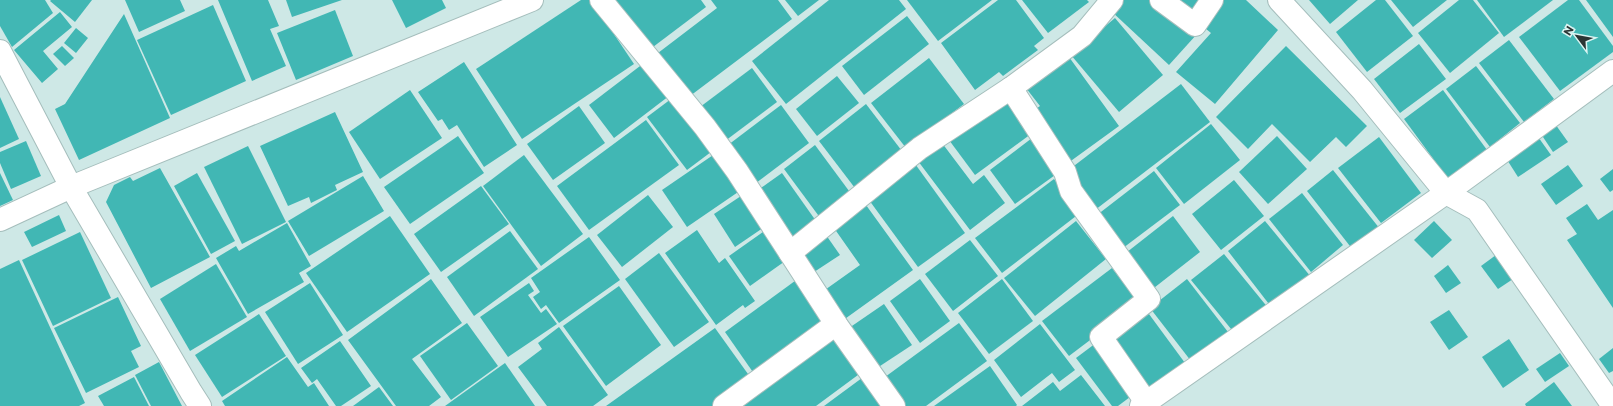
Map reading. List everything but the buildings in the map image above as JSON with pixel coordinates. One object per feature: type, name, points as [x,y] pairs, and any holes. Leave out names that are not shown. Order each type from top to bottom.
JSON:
[{"type":"street","points":[[0,220],[71,187],[532,0]]},
{"type":"street","points":[[601,0],[705,127],[737,171],[836,324],[894,406]]},
{"type":"street","points":[[790,252],[920,148],[1011,88],[1082,36],[1112,0]]},
{"type":"street","points":[[1161,0],[1195,25],[1212,0]]},
{"type":"street","points":[[1279,0],[1362,90],[1446,193],[1477,210],[1613,406]]},
{"type":"street","points":[[0,51],[71,187],[200,406]]},
{"type":"street","points":[[1011,88],[1065,172],[1071,191],[1149,299],[1101,337],[1144,404],[1446,193],[1613,71]]},
{"type":"street","points":[[724,406],[792,358],[836,324]]}]
